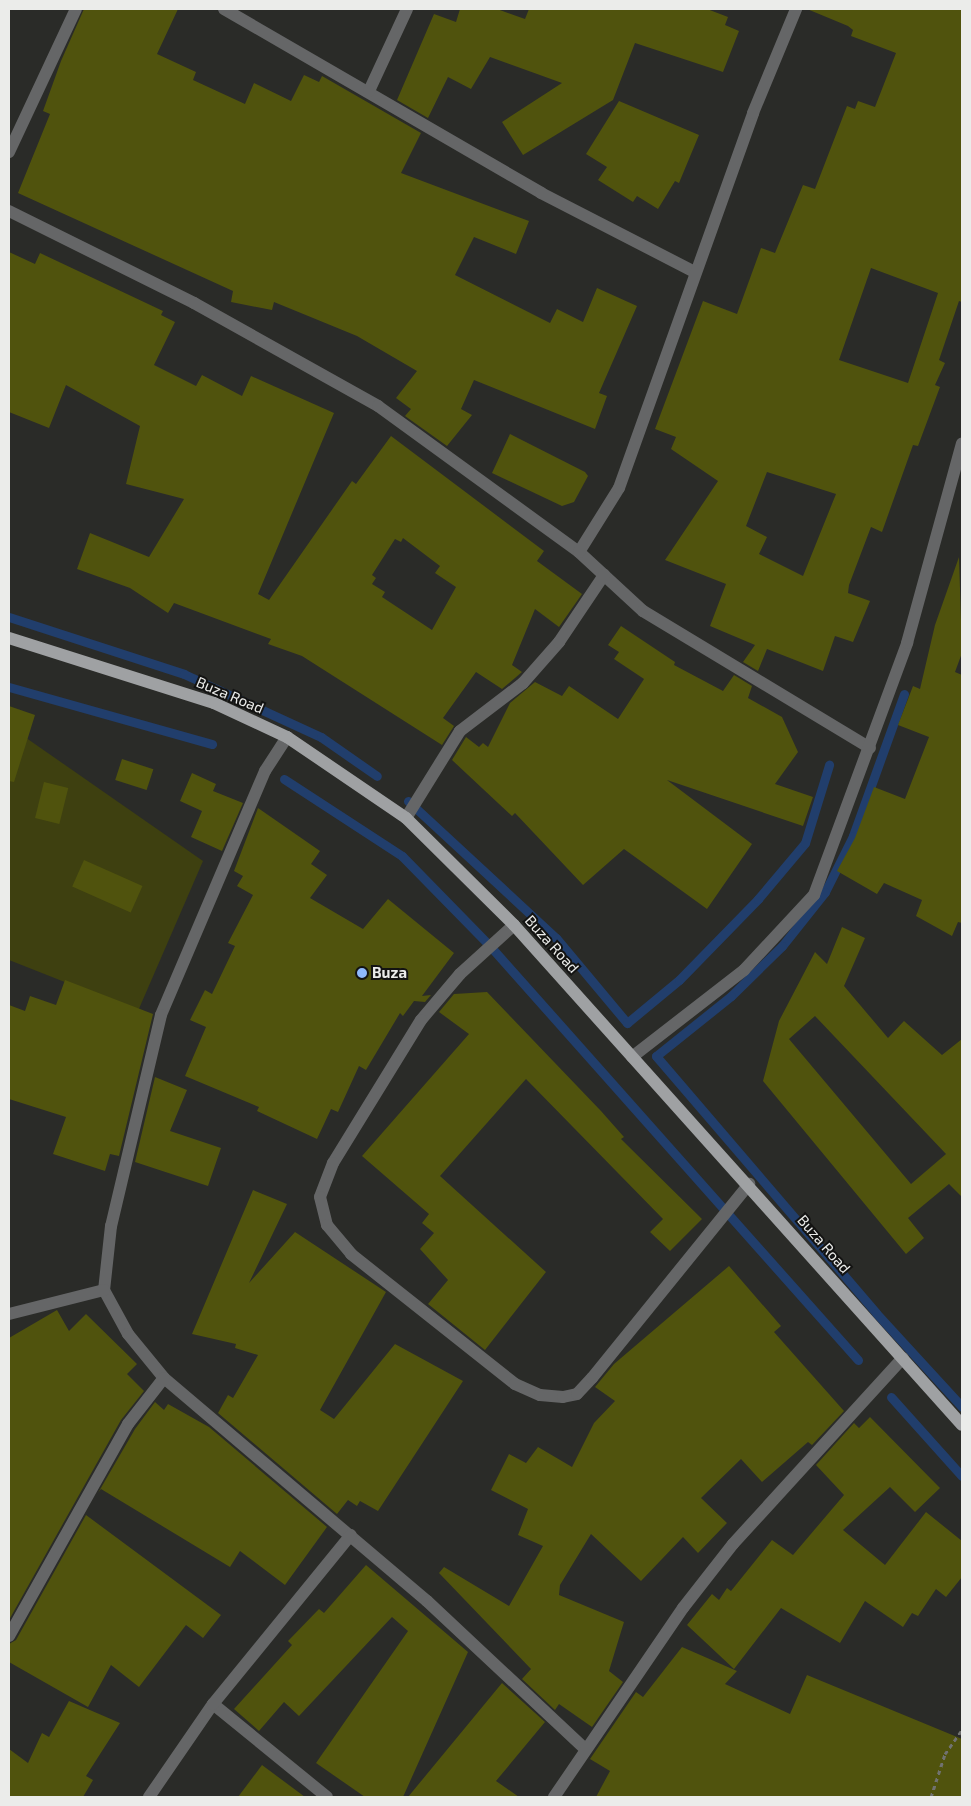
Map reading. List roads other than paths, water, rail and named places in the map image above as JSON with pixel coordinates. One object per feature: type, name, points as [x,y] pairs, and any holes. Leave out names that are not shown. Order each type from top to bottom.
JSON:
[{"type":"main road","name":"Buza Road","points":[[9,638],[214,703],[287,737],[406,818],[514,925],[632,1057],[750,1184],[962,1425]]},
{"type":"street","points":[[224,9],[369,91],[541,193],[695,272]]},
{"type":"street","points":[[369,91],[408,9]]},
{"type":"street","points":[[579,552],[619,488],[695,272],[796,9]]},
{"type":"street","points":[[9,152],[72,10]]},
{"type":"street","points":[[9,211],[186,298],[378,406],[579,552],[643,611],[870,748]]},
{"type":"street","points":[[632,1057],[744,970],[814,895],[870,748],[907,643],[956,478],[962,443]]},
{"type":"street","points":[[406,818],[460,731],[523,683],[559,642],[604,575]]},
{"type":"street","points":[[287,737],[264,772],[161,1015],[111,1226],[104,1290],[128,1334],[164,1378],[352,1535],[586,1749]]},
{"type":"street","points":[[514,925],[460,974],[420,1020],[333,1163],[320,1198],[327,1225],[351,1254],[515,1384],[540,1395],[563,1397],[577,1394],[592,1378],[624,1333],[750,1184]]},
{"type":"street","points":[[9,1314],[104,1290]]},
{"type":"street","points":[[554,1797],[586,1749],[733,1544],[903,1358]]},
{"type":"street","points":[[9,1636],[128,1424],[164,1378]]},
{"type":"street","points":[[149,1797],[213,1704],[352,1535]]},
{"type":"street","points":[[213,1704],[327,1797]]},
{"type":"waterway","points":[[9,617],[184,674],[321,737],[377,776]]},
{"type":"waterway","points":[[9,687],[212,744]]},
{"type":"waterway","points":[[904,694],[853,836],[825,892],[782,946],[731,996],[656,1056],[876,1313],[962,1407]]},
{"type":"waterway","points":[[408,801],[556,938],[627,1023],[679,980],[758,899],[805,843],[829,765]]},
{"type":"waterway","points":[[284,779],[402,856],[490,946],[858,1360]]},
{"type":"waterway","points":[[891,1397],[962,1476]]},
{"type":"place","name":"Buza","points":[[362,973]]}]
